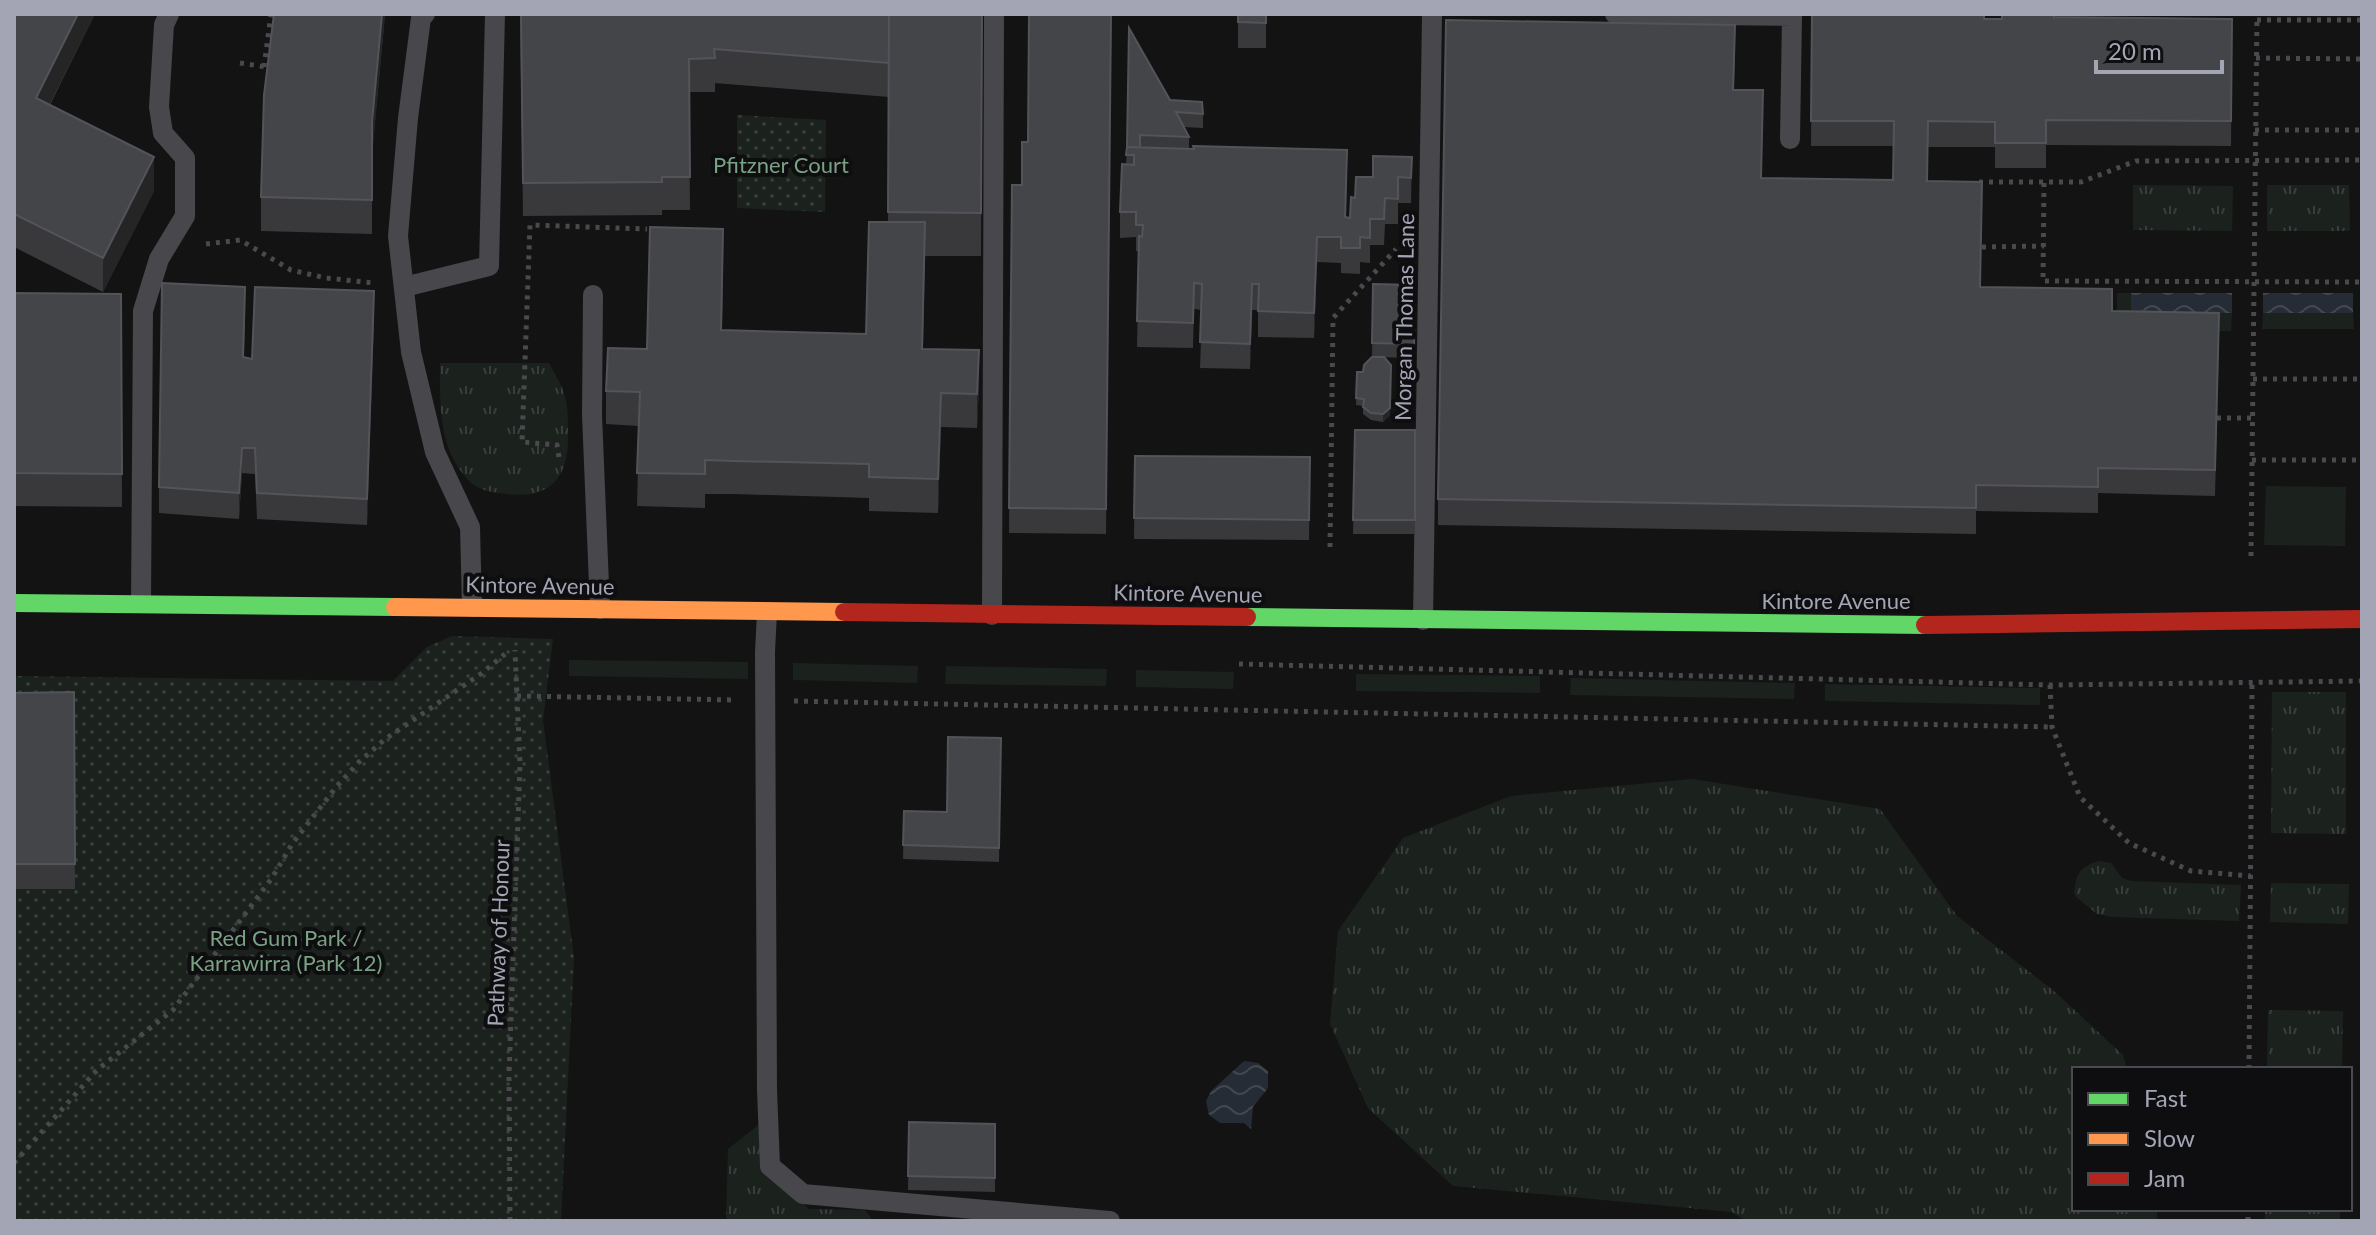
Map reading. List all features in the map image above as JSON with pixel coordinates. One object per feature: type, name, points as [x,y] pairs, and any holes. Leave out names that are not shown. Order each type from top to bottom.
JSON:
[{"type":"street","name":"Kintore Avenue","points":[[14,603],[141,602],[1961,625],[2362,619]]},
{"type":"lane","points":[[141,602],[143,311],[159,259],[185,216],[185,158],[163,133],[159,107],[164,25],[169,14]]},
{"type":"lane","points":[[425,14],[421,18],[408,118],[398,236],[411,352],[435,452],[470,527],[472,607]]},
{"type":"lane","points":[[404,287],[489,266],[495,14]]},
{"type":"lane","points":[[992,615],[994,14]]},
{"type":"lane","name":"Morgan Thomas Lane","points":[[1423,620],[1432,14]]},
{"type":"lane","points":[[1615,14],[1792,15],[1790,139]]},
{"type":"lane","points":[[593,295],[592,415],[600,609]]},
{"type":"lane","points":[[767,612],[767,1090],[770,1166],[803,1194],[1110,1221]]},
{"type":"path","points":[[240,63],[268,67],[271,14]]},
{"type":"path","points":[[2251,556],[2257,17],[2362,20]]},
{"type":"path","points":[[2256,58],[2362,59]]},
{"type":"path","points":[[2255,130],[2362,130]]},
{"type":"path","points":[[1972,182],[2081,182],[2136,161],[2362,160]]},
{"type":"path","points":[[2044,183],[2043,281],[2362,282]]},
{"type":"path","points":[[560,458],[557,445],[522,442],[530,225],[647,229]]},
{"type":"path","points":[[240,240],[291,270],[326,278],[404,287]]},
{"type":"path","points":[[1982,247],[2044,246]]},
{"type":"path","points":[[1330,547],[1333,318],[1397,247]]},
{"type":"path","points":[[2253,379],[2362,379]]},
{"type":"path","points":[[2217,418],[2253,418]]},
{"type":"path","points":[[2252,460],[2362,460]]},
{"type":"path","name":"Pathway of Honour","points":[[14,1163],[97,1070],[173,1010],[272,878],[292,844],[359,762],[384,740],[482,673],[514,645],[520,764],[509,1075],[510,1221]]},
{"type":"path","points":[[1225,664],[2050,685],[2362,681]]},
{"type":"path","points":[[2249,1067],[2252,684]]},
{"type":"path","points":[[2050,685],[2052,727],[2080,797],[2129,843],[2191,871],[2251,876]]},
{"type":"path","points":[[517,696],[2052,727]]},
{"type":"green space","name":"Pfitzner Court","points":[[737,115],[826,120],[825,212],[737,208]]},
{"type":"green space","points":[[2133,185],[2233,186],[2232,231],[2133,230]]},
{"type":"green space","points":[[2267,185],[2349,185],[2350,231],[2267,231]]},
{"type":"green space","points":[[2117,293],[2131,293],[2131,313],[2232,313],[2231,331],[2117,331]]},
{"type":"green space","points":[[2263,313],[2353,313],[2354,329],[2262,329]]},
{"type":"green space","points":[[440,363],[549,363],[563,390],[568,417],[568,448],[555,482],[536,493],[523,495],[488,491],[469,480],[456,463],[445,436]]},
{"type":"green space","points":[[2266,486],[2346,487],[2345,546],[2264,545]]},
{"type":"green space","name":"Red Gum Park / Karrawirra (Park 12)","points":[[452,636],[553,639],[543,720],[574,958],[561,1221],[14,1221],[14,676],[393,681],[427,647]]},
{"type":"green space","points":[[569,660],[748,662],[748,679],[569,676]]},
{"type":"green space","points":[[793,663],[918,666],[917,683],[793,680]]},
{"type":"green space","points":[[946,666],[1107,669],[1106,686],[945,684]]},
{"type":"green space","points":[[1136,670],[1234,672],[1233,689],[1136,687]]},
{"type":"green space","points":[[1356,674],[1540,676],[1540,693],[1356,691]]},
{"type":"green space","points":[[1571,678],[1795,683],[1794,699],[1570,695]]},
{"type":"green space","points":[[1825,684],[2040,688],[2040,705],[1825,701]]},
{"type":"green space","points":[[2272,692],[2346,692],[2346,834],[2271,833]]},
{"type":"green space","points":[[1692,779],[1880,809],[1957,916],[2054,991],[2123,1055],[2126,1067],[2072,1067],[2072,1211],[2157,1211],[2157,1221],[1746,1221],[1732,1212],[1453,1186],[1368,1108],[1330,1024],[1338,931],[1403,838],[1511,796]]},
{"type":"green space","points":[[2100,861],[2111,863],[2122,878],[2131,881],[2241,885],[2239,921],[2097,914],[2075,896],[2075,889],[2080,872]]},
{"type":"green space","points":[[2271,883],[2349,884],[2348,924],[2270,922]]},
{"type":"green space","points":[[2268,1010],[2343,1011],[2342,1067],[2267,1067]]},
{"type":"green space","points":[[767,1118],[778,1181],[809,1209],[865,1210],[873,1221],[726,1221],[728,1149]]},
{"type":"green space","points":[[2265,1211],[2340,1211],[2340,1221],[2265,1221]]},
{"type":"water","points":[[2131,293],[2232,293],[2232,313],[2131,313]]},
{"type":"water","points":[[2263,293],[2353,293],[2353,313],[2263,313]]},
{"type":"water","points":[[1244,1061],[1258,1063],[1268,1071],[1268,1088],[1253,1107],[1251,1129],[1244,1123],[1220,1123],[1209,1115],[1206,1101],[1211,1091]]},
{"type":"building","points":[[14,14],[78,14],[36,98],[154,157],[103,258],[14,214]]},
{"type":"building","points":[[274,14],[382,14],[372,122],[372,200],[261,197],[264,95]]},
{"type":"building","points":[[521,14],[889,14],[889,63],[714,49],[715,58],[689,59],[690,177],[662,177],[662,182],[523,183]]},
{"type":"building","points":[[889,14],[982,14],[981,213],[888,212]]},
{"type":"building","points":[[1029,14],[1111,14],[1106,509],[1009,508],[1012,185],[1022,185],[1022,142],[1028,142]]},
{"type":"building","points":[[1238,14],[1266,14],[1266,23],[1238,22]]},
{"type":"building","points":[[1812,14],[1984,14],[1984,19],[2002,19],[2002,14],[2054,14],[2054,17],[2232,19],[2231,121],[2046,120],[2046,143],[1995,143],[1995,122],[1928,121],[1927,181],[1982,182],[1980,287],[2112,289],[2112,311],[2219,313],[2215,470],[2098,468],[2098,487],[1976,485],[1976,508],[1438,499],[1446,20],[1735,25],[1733,90],[1763,90],[1761,178],[1893,180],[1894,121],[1811,121]]},
{"type":"building","points":[[1129,28],[1170,100],[1202,102],[1203,114],[1176,112],[1189,137],[1140,135],[1140,148],[1127,147]]},
{"type":"building","points":[[1193,146],[1347,150],[1345,217],[1350,218],[1356,177],[1373,177],[1373,156],[1412,157],[1411,178],[1398,177],[1398,199],[1385,198],[1384,219],[1370,219],[1370,238],[1360,237],[1360,248],[1341,248],[1341,237],[1317,237],[1314,313],[1258,311],[1259,284],[1252,284],[1250,344],[1200,342],[1202,284],[1194,283],[1193,323],[1137,321],[1139,236],[1142,237],[1143,225],[1136,225],[1136,212],[1120,212],[1122,164],[1134,165],[1134,155],[1126,155],[1127,147],[1194,149]]},
{"type":"building","points":[[869,222],[925,222],[922,349],[979,350],[977,394],[941,393],[938,479],[869,477],[869,464],[705,460],[705,474],[637,473],[640,392],[606,391],[608,348],[647,349],[650,227],[723,229],[721,330],[866,334]]},
{"type":"building","points":[[162,283],[245,287],[243,357],[252,359],[255,287],[374,291],[367,499],[257,493],[255,448],[242,448],[239,493],[159,487]]},
{"type":"building","points":[[1373,284],[1415,285],[1414,344],[1372,343]]},
{"type":"building","points":[[14,293],[121,294],[122,474],[14,473]]},
{"type":"building","points":[[1372,357],[1384,357],[1391,365],[1390,408],[1383,414],[1371,413],[1363,407],[1364,399],[1356,398],[1357,372],[1363,372],[1364,365]]},
{"type":"building","points":[[1355,430],[1415,430],[1415,520],[1353,520]]},
{"type":"building","points":[[1135,456],[1310,457],[1309,520],[1134,518]]},
{"type":"building","points":[[74,692],[75,864],[14,864],[14,693]]},
{"type":"building","points":[[948,737],[1001,738],[999,848],[903,845],[904,811],[947,812]]},
{"type":"building","points":[[909,1122],[995,1124],[995,1178],[908,1176]]},
{"type":"traffic: fast","points":[[14,603],[395,607]]},
{"type":"traffic: fast","points":[[1247,617],[1925,625]]},
{"type":"traffic: slow","points":[[395,607],[844,612]]},
{"type":"traffic: jam","points":[[844,612],[1247,617]]},
{"type":"traffic: jam","points":[[1925,625],[2362,619]]}]
